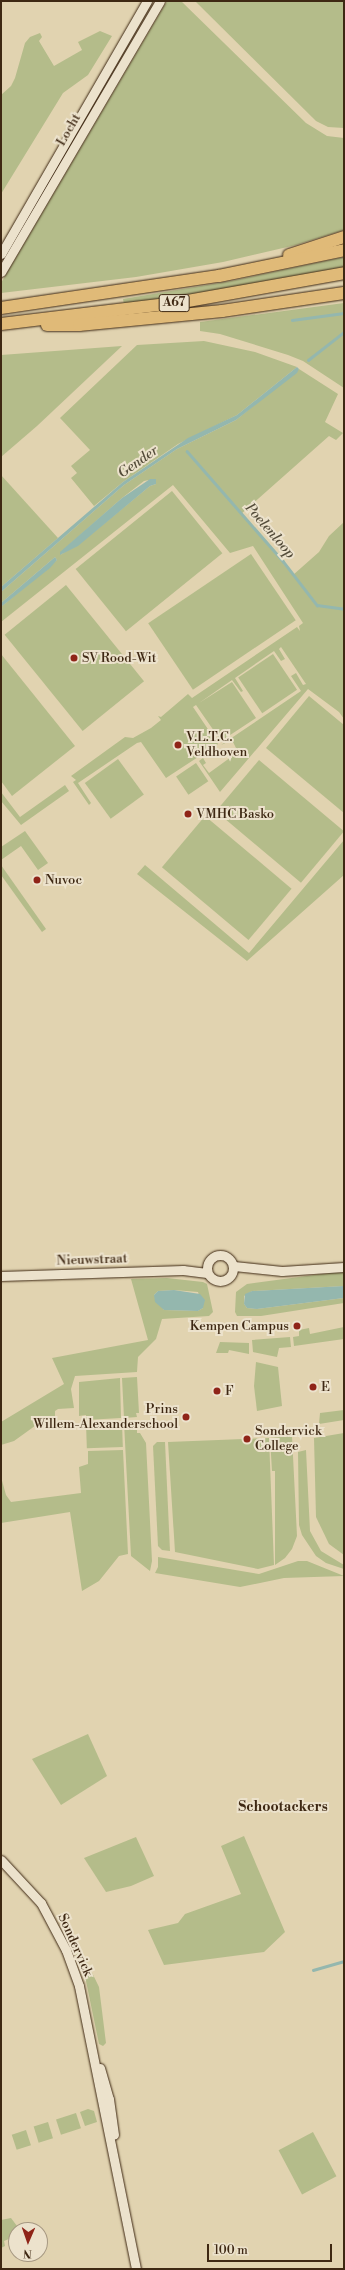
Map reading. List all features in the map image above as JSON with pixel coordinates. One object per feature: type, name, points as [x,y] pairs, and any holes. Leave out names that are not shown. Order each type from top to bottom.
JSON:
[{"type":"highway","name":"A67","points":[[219,276],[344,237]]},
{"type":"highway","name":"A67","points":[[1,308],[219,276],[344,250]]},
{"type":"highway","name":"A67","points":[[1,324],[182,302],[344,273]]},
{"type":"highway","name":"A67","points":[[1,324],[79,325],[222,311],[344,293]]},
{"type":"street","name":"Locht","points":[[1,254],[147,1]]},
{"type":"street","name":"Locht","points":[[2,271],[160,1]]},
{"type":"street","points":[[233,1270],[229,1258],[220,1255],[212,1257],[207,1269],[212,1279],[221,1282],[233,1270],[344,1267]]},
{"type":"street","name":"Nieuwstraat","points":[[1,1276],[207,1269]]},
{"type":"street","name":"Sondervick","points":[[1,1860],[41,1903],[66,1950],[79,1986],[95,2057],[103,2108],[113,2146],[136,2269]]},
{"type":"green space","points":[[167,1],[181,1],[306,123],[327,136],[344,138],[344,230],[296,245],[223,262],[136,277],[1,293],[1,283]]},
{"type":"green space","points":[[195,1],[344,1],[344,128],[328,127],[316,121]]},
{"type":"green space","points":[[100,31],[112,36],[88,75],[63,93],[1,194],[1,95],[11,86],[15,78],[25,43],[30,37],[40,33],[42,37],[39,41],[54,66],[82,50],[78,42]]},
{"type":"green space","points":[[344,257],[344,268],[247,287],[124,305],[123,299],[231,281]]},
{"type":"green space","points":[[344,303],[344,388],[303,361],[288,355],[220,334],[200,331],[200,322]]},
{"type":"green space","points":[[204,341],[255,352],[297,367],[237,415],[178,444],[123,482],[94,506],[71,478],[77,473],[71,466],[90,450],[60,418],[137,345]]},
{"type":"green space","points":[[122,346],[37,426],[1,457],[1,355]]},
{"type":"green space","points":[[299,369],[338,394],[325,422],[343,433],[336,440],[329,436],[241,514],[293,575],[319,552],[329,536],[344,522],[344,719],[339,712],[308,689],[220,792],[199,761],[203,758],[206,763],[203,765],[209,773],[238,752],[232,740],[221,745],[301,691],[291,676],[296,673],[303,685],[306,684],[281,647],[279,649],[285,659],[281,661],[274,651],[235,678],[243,691],[241,692],[232,680],[199,703],[232,682],[256,718],[221,741],[196,705],[193,707],[218,744],[166,778],[141,742],[137,743],[78,783],[91,803],[89,805],[73,782],[76,780],[71,776],[125,737],[133,738],[151,728],[161,720],[158,716],[161,717],[188,694],[192,698],[297,627],[300,631],[299,626],[303,623],[253,546],[230,553],[173,485],[1,622],[1,607],[57,560],[55,557],[1,603],[1,592],[124,485],[177,449],[236,420]],"holes":[[[154,479],[156,484],[150,486],[78,545],[71,547],[61,555],[70,544],[122,498],[144,481]]]},
{"type":"green space","points":[[1,475],[58,538],[1,587]]},
{"type":"green space","points":[[172,491],[222,553],[126,631],[76,569]]},
{"type":"green space","points":[[251,554],[296,620],[193,690],[148,623]]},
{"type":"green space","name":"SV Rood-Wit","points":[[66,585],[144,681],[83,731],[5,635]]},
{"type":"green space","points":[[1,654],[75,746],[12,796],[1,781]]},
{"type":"green space","points":[[273,654],[297,690],[262,713],[238,677]]},
{"type":"green space","points":[[309,696],[344,725],[344,813],[266,748]]},
{"type":"green space","points":[[118,759],[144,795],[111,819],[85,783]]},
{"type":"green space","points":[[259,760],[344,831],[301,883],[216,811]]},
{"type":"green space","points":[[196,763],[208,781],[188,795],[176,776]]},
{"type":"green space","points":[[65,785],[69,791],[21,825],[1,801],[1,792],[20,817]]},
{"type":"green space","points":[[205,816],[292,889],[248,940],[162,867]]},
{"type":"green space","points":[[25,831],[48,863],[38,870],[21,846],[1,860],[1,847]]},
{"type":"green space","points":[[344,840],[344,875],[247,961],[137,874],[145,865],[249,953]]},
{"type":"green space","points":[[1,865],[46,929],[42,932],[1,875]]},
{"type":"green space","points":[[344,1271],[344,1286],[252,1291],[244,1296],[244,1304],[247,1308],[257,1309],[344,1298],[344,1303],[261,1316],[237,1316],[235,1312],[236,1292],[247,1284]]},
{"type":"green space","points":[[167,1278],[203,1282],[207,1284],[213,1312],[209,1316],[162,1319],[156,1339],[138,1357],[137,1372],[75,1376],[71,1389],[74,1408],[58,1409],[55,1411],[55,1419],[39,1423],[14,1441],[1,1445],[1,1422],[64,1384],[52,1358],[148,1340],[131,1279]],"holes":[[[174,1290],[198,1292],[203,1308],[198,1311],[164,1310],[154,1295],[158,1291]]]},
{"type":"green space","points":[[344,1327],[344,1339],[294,1346],[293,1337],[299,1336],[299,1330],[309,1328],[310,1334]]},
{"type":"green space","points":[[290,1337],[291,1347],[279,1348],[277,1357],[253,1352],[252,1340]]},
{"type":"green space","points":[[220,1342],[249,1343],[249,1354],[229,1350],[228,1353],[216,1353]]},
{"type":"green space","points":[[256,1362],[278,1367],[282,1406],[257,1411],[254,1386]]},
{"type":"green space","points":[[137,1377],[139,1413],[136,1413],[137,1417],[124,1418],[122,1378]]},
{"type":"green space","points":[[120,1378],[121,1418],[86,1420],[86,1415],[79,1416],[79,1382]]},
{"type":"green space","points":[[344,1410],[344,1420],[319,1424],[320,1413]]},
{"type":"green space","points":[[137,1422],[137,1433],[140,1433],[146,1443],[152,1561],[150,1571],[131,1556],[124,1423]]},
{"type":"green space","points":[[122,1423],[123,1447],[87,1448],[86,1424]]},
{"type":"green space","points":[[344,1433],[344,1555],[329,1544],[316,1517],[314,1438]]},
{"type":"green space","points":[[292,1436],[297,1536],[292,1549],[285,1558],[275,1565],[275,1471],[272,1471],[270,1438]]},
{"type":"green space","points":[[269,1438],[274,1565],[258,1569],[175,1552],[168,1442]]},
{"type":"green space","points":[[157,1442],[165,1442],[170,1551],[162,1550],[158,1546],[153,1446]]},
{"type":"green space","points":[[123,1450],[128,1554],[119,1556],[99,1581],[82,1591],[70,1512],[1,1523],[1,1477],[6,1495],[11,1502],[81,1493],[79,1467],[88,1464],[88,1451]]},
{"type":"green space","points":[[306,1450],[310,1531],[321,1551],[344,1565],[344,1569],[326,1563],[316,1556],[302,1535],[299,1525],[298,1452]]},
{"type":"green space","points":[[158,1557],[259,1574],[298,1561],[307,1561],[344,1576],[284,1578],[240,1587],[155,1573],[158,1567]]},
{"type":"green space","points":[[88,1734],[107,1776],[61,1805],[32,1759]]},
{"type":"green space","points":[[244,1836],[285,1932],[264,1952],[164,1965],[148,1930],[178,1923],[185,1914],[241,1894],[221,1846]]},
{"type":"green space","points":[[136,1837],[154,1876],[131,1886],[106,1892],[84,1858]]},
{"type":"green space","points":[[78,1950],[82,1952],[99,1987],[106,2043],[103,2046],[99,2044],[86,1981],[76,1954]]},
{"type":"green space","points":[[88,2109],[94,2111],[97,2122],[85,2126],[80,2112]]},
{"type":"green space","points":[[76,2113],[81,2128],[61,2135],[56,2119]]},
{"type":"green space","points":[[48,2122],[53,2138],[39,2143],[34,2126]]},
{"type":"green space","points":[[26,2130],[31,2145],[17,2150],[12,2135]]},
{"type":"green space","points":[[313,2132],[336,2176],[302,2194],[279,2150]]},
{"type":"green space","points":[[11,2218],[14,2222],[8,2222],[8,2239],[4,2241],[5,2246],[1,2248],[1,2220]]},
{"type":"water","points":[[297,367],[299,369],[297,373],[236,420],[177,449],[124,485],[1,592],[1,587],[123,482],[188,438],[237,415]]},
{"type":"water","points":[[150,479],[156,479],[156,484],[150,486],[78,546],[60,555],[60,552],[122,498]]},
{"type":"water","points":[[55,557],[57,560],[50,568],[1,607],[1,603]]},
{"type":"water","points":[[344,1286],[344,1298],[257,1309],[247,1308],[244,1304],[245,1294],[252,1291]]},
{"type":"water","points":[[174,1290],[200,1294],[205,1300],[203,1308],[198,1311],[164,1310],[155,1302],[154,1295],[158,1291]]},
{"type":"waterway","points":[[292,320],[344,313]]},
{"type":"waterway","name":"Gender","points":[[308,360],[344,332]]},
{"type":"waterway","name":"Poelenloop","points":[[187,451],[283,561],[317,605],[344,609]]},
{"type":"waterway","points":[[313,1970],[344,1961]]},
{"type":"place","name":"SV Rood-Wit","points":[[74,658]]},
{"type":"place","name":"V.L.T.C. Veldhoven","points":[[178,745]]},
{"type":"place","name":"VMHC Basko","points":[[188,814]]},
{"type":"place","name":"Nuvoc","points":[[37,880]]},
{"type":"place","name":"Kempen Campus","points":[[297,1326]]},
{"type":"place","name":"E","points":[[313,1387]]},
{"type":"place","name":"F","points":[[217,1391]]},
{"type":"place","name":"Prins Willem-Alexanderschool","points":[[186,1417]]},
{"type":"place","name":"Sondervick College","points":[[247,1439]]},
{"type":"district","name":"Schootackers","points":[[283,1807]]}]
